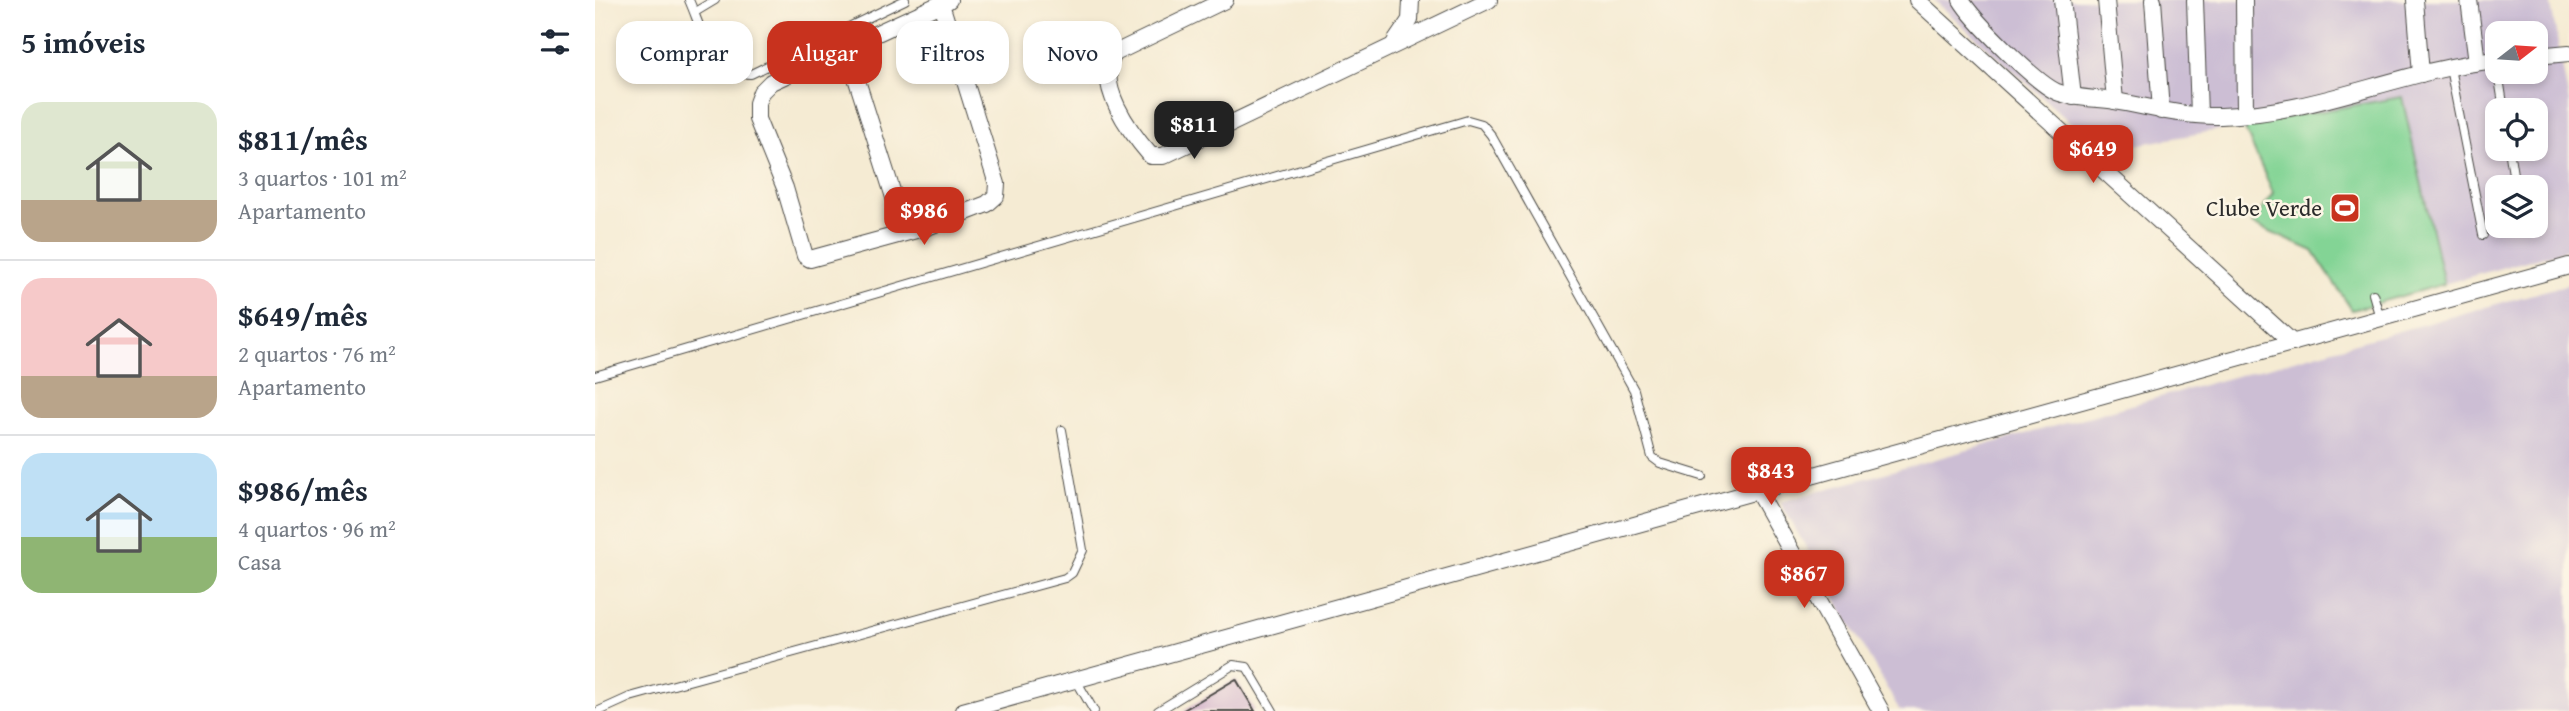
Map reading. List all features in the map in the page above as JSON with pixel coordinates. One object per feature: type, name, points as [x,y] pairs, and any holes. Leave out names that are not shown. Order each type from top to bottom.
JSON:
[{"type":"street","points":[[1225,0],[1115,53],[1109,61],[1107,72],[1112,93],[1132,134],[1151,156],[1163,156],[1489,0]]},
{"type":"street","points":[[1393,44],[1410,20],[1411,0]]},
{"type":"street","points":[[1917,0],[2293,343]]},
{"type":"street","points":[[1961,0],[2050,89],[2073,97],[2115,101],[2161,111],[2199,115],[2245,114],[2315,103],[2421,74],[2477,62],[2485,63]]},
{"type":"street","points":[[2062,0],[2073,97]]},
{"type":"street","points":[[2106,0],[2115,101]]},
{"type":"street","points":[[2153,0],[2161,111]]},
{"type":"street","points":[[2195,0],[2199,115]]},
{"type":"street","points":[[2244,0],[2245,114]]},
{"type":"street","points":[[2415,0],[2421,74]]},
{"type":"street","points":[[2469,0],[2477,62]]},
{"type":"street","points":[[770,84],[757,103],[757,119],[785,188],[805,256],[817,260],[873,240],[964,214],[987,204],[996,196],[997,184],[945,2],[882,30]]},
{"type":"street","points":[[2548,55],[2569,53]]},
{"type":"street","points":[[858,84],[905,232]]},
{"type":"street","points":[[963,711],[2569,266]]},
{"type":"street","points":[[1758,492],[1881,711]]},
{"type":"lane","points":[[689,0],[715,59],[735,74],[751,74],[905,0]]},
{"type":"lane","points":[[695,12],[715,0]]},
{"type":"lane","points":[[2450,68],[2483,235]]},
{"type":"lane","points":[[595,376],[1468,120],[1482,124],[1491,135],[1638,399],[1652,457],[1660,463],[1702,476]]},
{"type":"lane","points":[[2373,294],[2380,318]]},
{"type":"lane","points":[[599,711],[630,696],[1065,578],[1072,573],[1083,550],[1074,485],[1062,430]]},
{"type":"lane","points":[[1158,711],[1233,665],[1241,664],[1247,667],[1273,711]]},
{"type":"lane","points":[[1076,680],[1094,711]]},
{"type":"shaded area","points":[[1934,0],[2550,0],[2569,103],[2569,249],[2444,284],[2402,97],[2102,151]]},
{"type":"shaded area","points":[[2569,284],[2569,711],[1900,711],[1780,502]]},
{"type":"green space","name":"Clube Verde","points":[[2402,97],[2444,284],[2352,310],[2313,251],[2252,224],[2273,193],[2243,125]]},
{"type":"building","points":[[1236,679],[1255,711],[1182,711]]},
{"type":"place","name":"Clube Verde","points":[[2345,208]]}]
